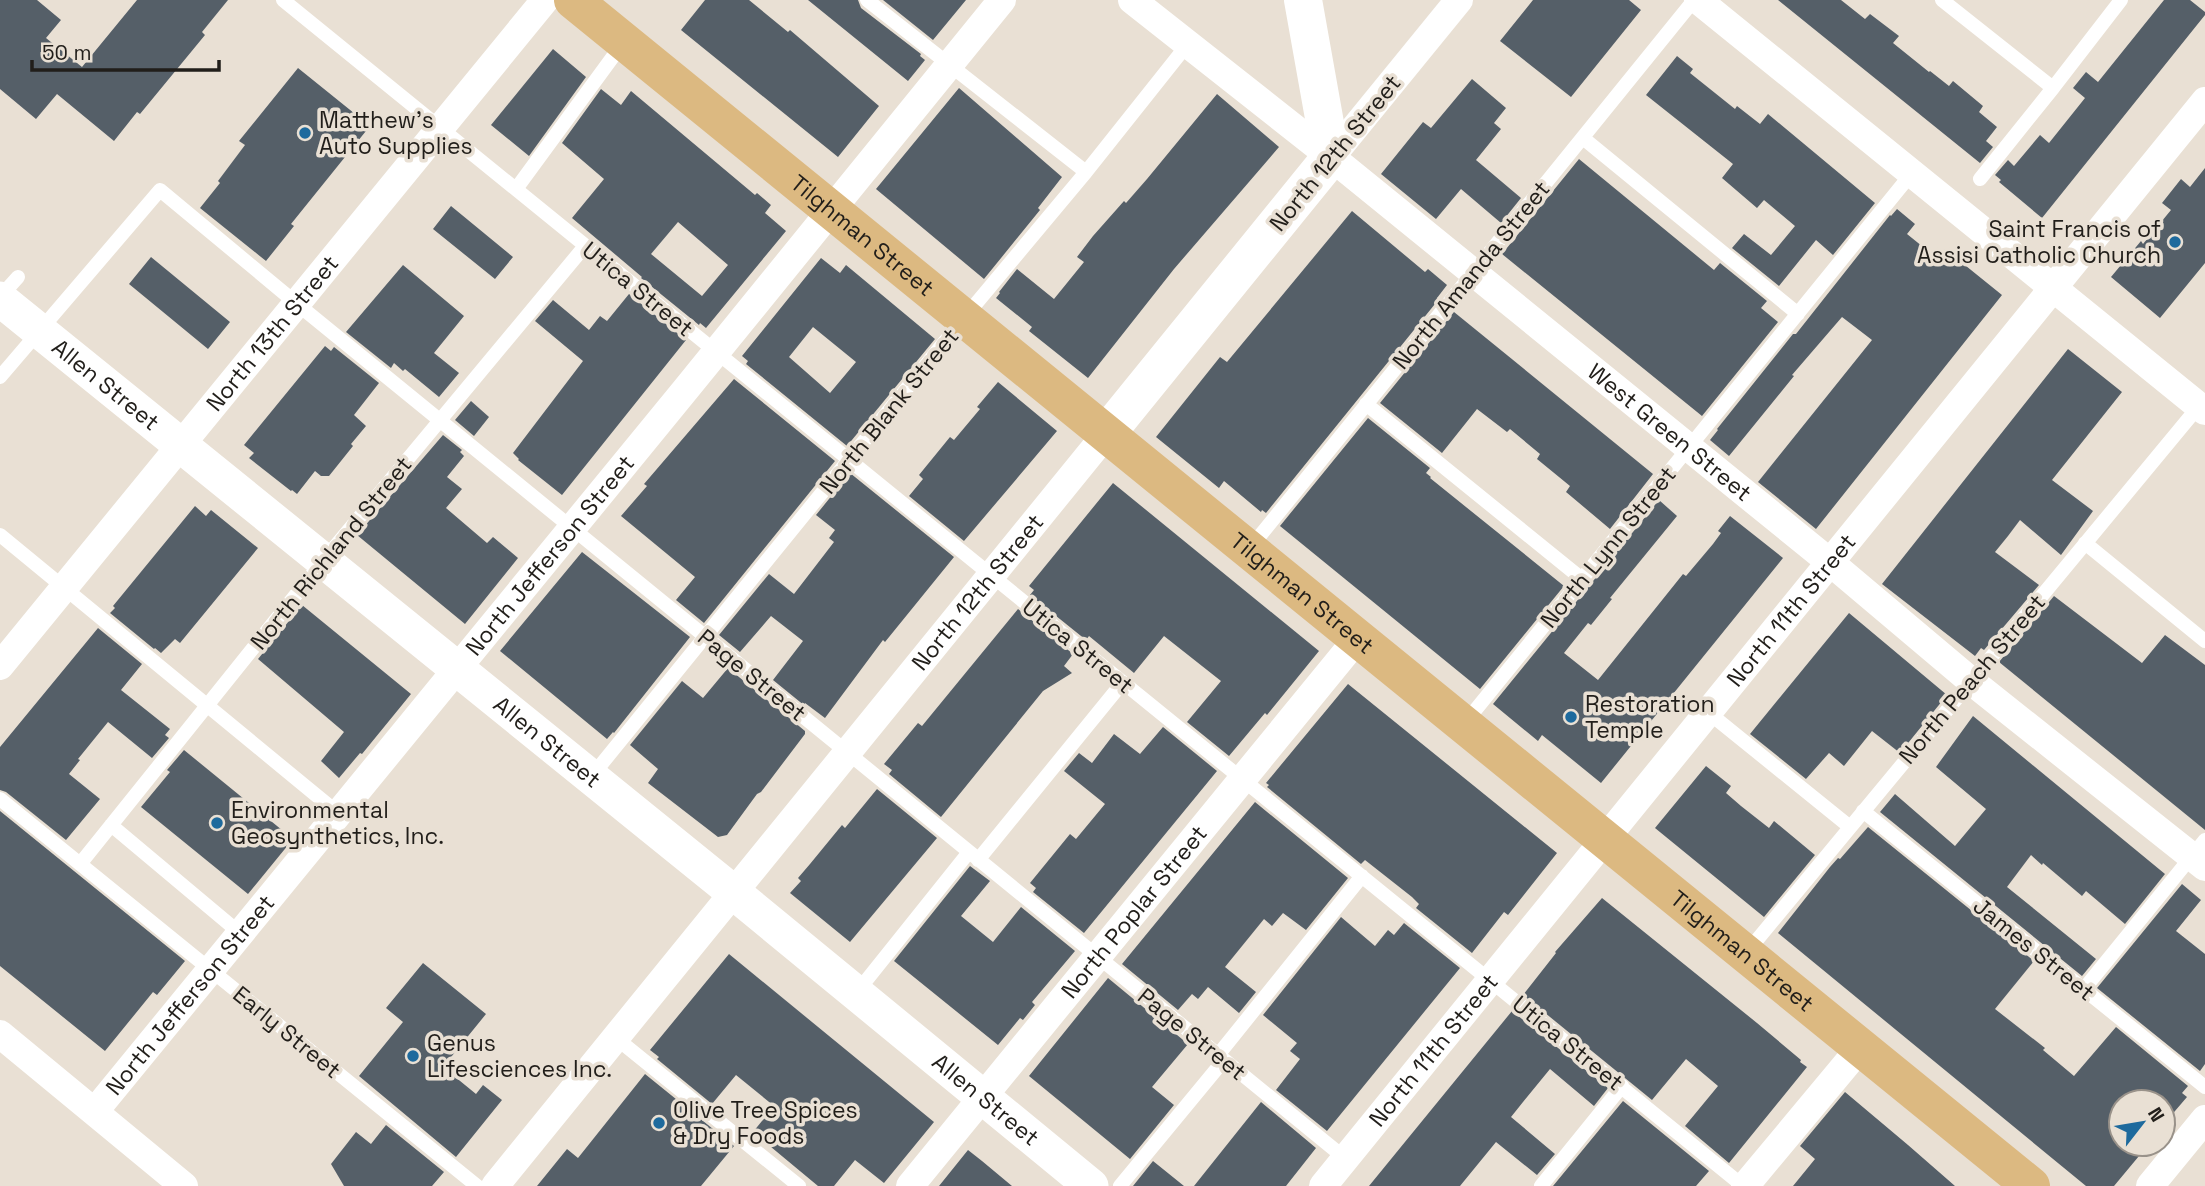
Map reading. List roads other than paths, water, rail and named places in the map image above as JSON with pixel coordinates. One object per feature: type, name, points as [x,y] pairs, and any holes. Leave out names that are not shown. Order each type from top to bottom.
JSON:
[{"type":"main road","name":"Tilghman Street","points":[[573,0],[2031,1186]]},
{"type":"main road","points":[[1303,0],[1331,157]]},
{"type":"main road","name":"North 12th Street","points":[[1107,433],[1331,157]]},
{"type":"street","name":"North 13th Street","points":[[0,666],[545,0]]},
{"type":"street","name":"North Jefferson Street","points":[[95,1111],[1002,0]]},
{"type":"street","name":"West Green Street","points":[[1132,0],[1474,273],[1971,681],[2201,855]]},
{"type":"street","name":"North 12th Street","points":[[1331,157],[1459,0]]},
{"type":"street","points":[[1696,0],[2202,409]]},
{"type":"street","name":"North 11th Street","points":[[1328,1184],[2205,101]]},
{"type":"street","name":"Allen Street","points":[[6,291],[39,330],[1091,1186]]},
{"type":"street","name":"North 12th Street","points":[[495,1186],[1107,433]]},
{"type":"street","name":"North Poplar Street","points":[[910,1186],[1357,639]]},
{"type":"street","points":[[0,1034],[184,1186]]},
{"type":"street","points":[[1748,1185],[1860,1048]]},
{"type":"street","points":[[2150,1186],[2205,1119]]},
{"type":"lane","name":"Utica Street","points":[[283,0],[1490,981],[1748,1185]]},
{"type":"lane","points":[[867,0],[1086,172]]},
{"type":"lane","name":"North Amanda Street","points":[[1249,550],[1696,0]]},
{"type":"lane","points":[[1942,0],[2053,88]]},
{"type":"lane","points":[[1980,179],[2121,0]]},
{"type":"lane","points":[[516,189],[624,42]]},
{"type":"lane","name":"North Blank Street","points":[[591,777],[1187,45]]},
{"type":"lane","points":[[1583,138],[1798,314]]},
{"type":"lane","name":"North Lynn Street","points":[[1463,725],[1912,173]]},
{"type":"lane","name":"Page Street","points":[[39,330],[160,190],[1346,1159]]},
{"type":"lane","name":"North Richland Street","points":[[80,864],[323,561],[585,246]]},
{"type":"lane","points":[[0,377],[39,330]]},
{"type":"lane","points":[[1366,404],[1582,579]]},
{"type":"lane","name":"North Peach Street","points":[[1746,953],[2085,543],[2202,409]]},
{"type":"lane","points":[[0,536],[339,814]]},
{"type":"lane","points":[[2085,543],[2205,641]]},
{"type":"lane","points":[[856,993],[1123,682]]},
{"type":"lane","points":[[1709,713],[1850,827]]},
{"type":"lane","name":"Early Street","points":[[0,799],[477,1186]]},
{"type":"lane","name":"James Street","points":[[1863,811],[2205,1087]]},
{"type":"lane","points":[[111,825],[241,934]]},
{"type":"lane","points":[[2084,989],[2201,855]]},
{"type":"lane","points":[[1120,1186],[1362,876]]},
{"type":"lane","points":[[616,1038],[799,1186]]},
{"type":"lane","points":[[1541,1186],[1622,1086]]},
{"type":"place","name":"Matthew's Auto Supplies","points":[[305,133]]},
{"type":"place","name":"Saint Francis of Assisi Catholic Church","points":[[2175,242]]},
{"type":"place","name":"Restoration Temple","points":[[1571,717]]},
{"type":"place","name":"Environmental Geosynthetics, Inc.","points":[[217,823]]},
{"type":"place","name":"Genus Lifesciences Inc.","points":[[413,1056]]},
{"type":"place","name":"Olive Tree Spices & Dry Foods","points":[[659,1123]]}]
